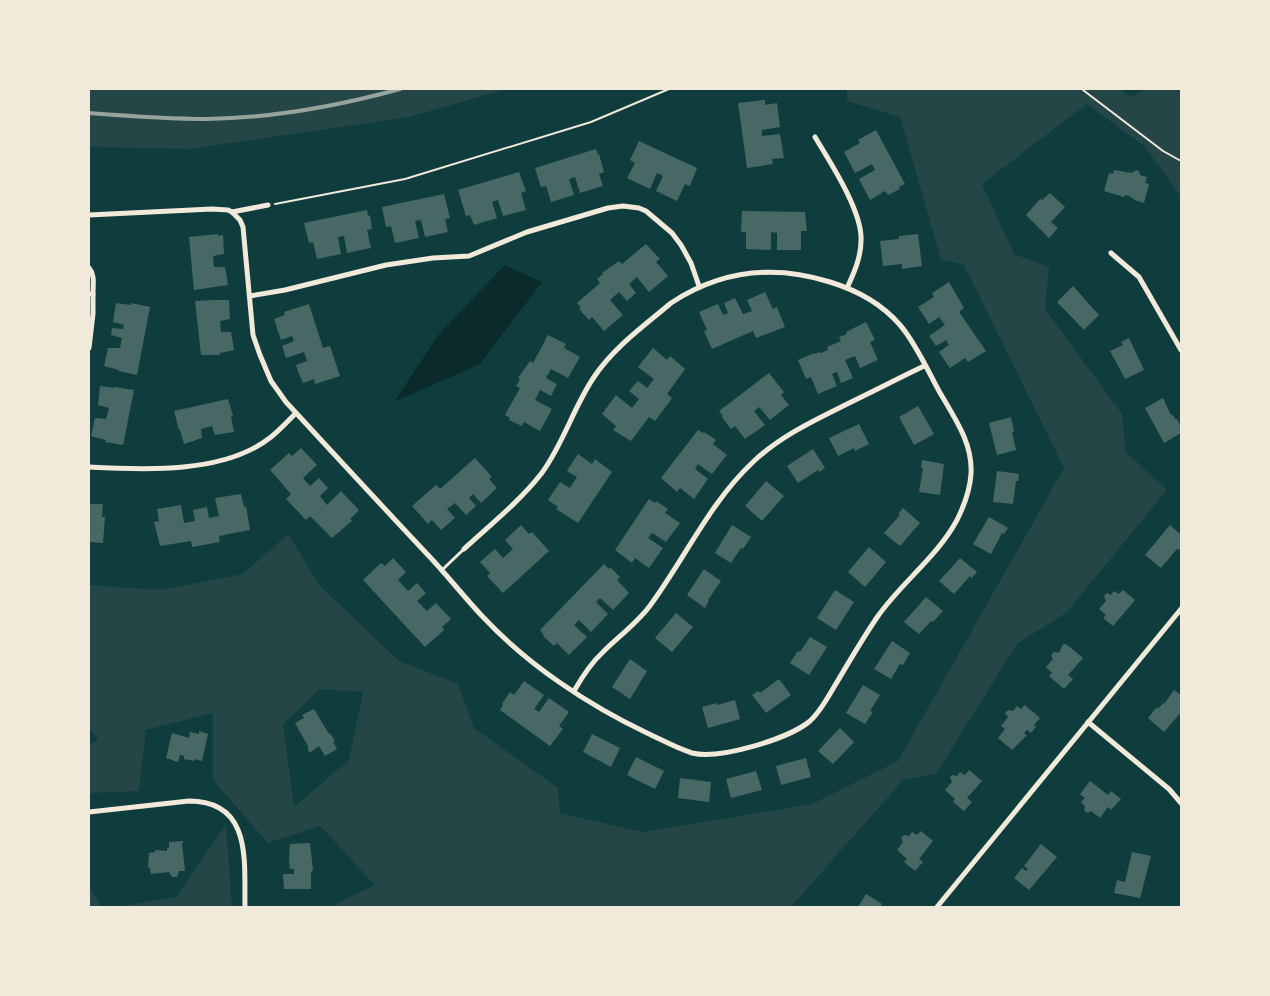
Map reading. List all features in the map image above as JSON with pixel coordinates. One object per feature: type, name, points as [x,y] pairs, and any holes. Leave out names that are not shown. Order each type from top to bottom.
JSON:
[{"type":"street","points":[[815,137],[850,201],[860,226],[859,257],[847,288]]},
{"type":"street","points":[[232,212],[268,205]]},
{"type":"street","points":[[250,296],[294,288],[386,265],[433,258],[469,256],[527,232],[608,208],[623,206],[646,211],[672,233],[691,263],[700,286]]},
{"type":"street","points":[[89,216],[212,209],[232,212],[240,220],[243,227],[253,334],[271,381],[296,413],[484,618],[536,665],[601,710],[668,743],[698,754],[719,754],[786,736],[810,721],[818,713],[877,617],[950,532],[964,504],[971,474],[969,450],[964,435],[903,328],[892,317],[866,298],[847,288],[811,276],[780,271],[748,273],[700,286],[671,303],[606,359],[592,379],[550,461],[541,474],[526,492],[464,549]]},
{"type":"street","points":[[1111,253],[1139,277],[1181,350]]},
{"type":"street","points":[[89,268],[93,273],[91,294],[93,314],[89,348]]},
{"type":"street","points":[[574,692],[586,671],[648,608],[722,497],[753,461],[797,428],[924,366]]},
{"type":"street","points":[[89,467],[150,470],[174,468],[228,458],[270,438],[296,413]]},
{"type":"street","points":[[937,907],[1181,609]]},
{"type":"street","points":[[1088,722],[1169,789],[1181,803]]},
{"type":"street","points":[[89,812],[189,801],[205,802],[219,808],[236,825],[242,839],[245,907]]},
{"type":"lane","points":[[442,570],[464,549]]},
{"type":"path","points":[[268,205],[405,179],[591,122],[669,89]]},
{"type":"path","points":[[1084,90],[1181,162]]},
{"type":"shaded area","points":[[89,89],[507,89],[409,117],[190,149],[89,147]]},
{"type":"shaded area","points":[[847,89],[1120,89],[1130,97],[1147,89],[1181,89],[1181,196],[1144,146],[1087,104],[982,184],[1014,254],[1049,267],[1045,309],[1122,414],[1126,452],[1167,490],[1067,612],[1017,644],[936,774],[903,780],[791,907],[330,907],[375,885],[320,826],[268,843],[213,780],[213,713],[146,730],[139,791],[89,793],[89,745],[99,739],[89,729],[89,585],[161,590],[243,574],[288,534],[320,586],[399,661],[458,684],[474,728],[558,788],[560,813],[642,832],[812,804],[898,761],[1064,468],[964,265],[941,259],[900,117],[847,101]],"holes":[[[320,689],[363,692],[349,760],[294,807],[283,724]]]},
{"type":"shaded area","points":[[505,265],[542,282],[480,364],[394,402],[439,334]]},
{"type":"shaded area","points":[[226,824],[232,907],[118,907],[176,897]]},
{"type":"shaded area","points":[[89,885],[101,907],[89,907]]},
{"type":"building","points":[[765,100],[765,105],[777,103],[780,127],[762,130],[762,136],[780,134],[784,158],[772,159],[773,164],[747,168],[738,103]]},
{"type":"building","points":[[876,130],[905,184],[888,195],[885,191],[870,200],[859,179],[875,170],[872,164],[855,173],[844,152],[860,143],[858,140]]},
{"type":"building","points":[[639,141],[697,168],[690,186],[685,184],[677,201],[656,191],[663,176],[657,173],[650,189],[627,178],[635,163],[630,160]]},
{"type":"building","points":[[596,149],[604,172],[599,174],[603,186],[580,193],[575,177],[569,179],[574,195],[551,202],[546,186],[541,187],[535,168]]},
{"type":"building","points":[[1114,170],[1132,173],[1136,170],[1139,171],[1140,175],[1147,177],[1145,183],[1149,184],[1144,203],[1134,200],[1129,196],[1125,195],[1124,197],[1104,191],[1109,173],[1113,174]]},
{"type":"building","points":[[519,172],[526,191],[521,193],[526,210],[503,216],[498,200],[492,202],[497,218],[474,225],[470,215],[466,216],[458,190]]},
{"type":"building","points":[[1050,193],[1065,207],[1051,222],[1058,228],[1049,238],[1026,215],[1040,199],[1042,200]]},
{"type":"building","points":[[444,194],[450,218],[445,219],[448,232],[425,237],[421,220],[415,221],[419,238],[395,243],[391,226],[386,227],[382,207]]},
{"type":"building","points":[[367,210],[368,216],[370,215],[372,229],[367,230],[371,248],[347,253],[344,236],[338,237],[341,254],[317,259],[313,242],[309,243],[304,223]]},
{"type":"building","points":[[742,211],[805,212],[807,231],[801,231],[801,250],[777,250],[777,233],[771,232],[771,250],[746,249],[746,232],[741,232]]},
{"type":"building","points":[[218,234],[218,236],[223,235],[224,254],[213,256],[214,267],[225,267],[228,285],[194,290],[189,237]]},
{"type":"building","points":[[918,234],[922,266],[902,269],[902,264],[883,266],[880,241]]},
{"type":"building","points":[[646,244],[660,259],[656,262],[668,276],[649,292],[637,277],[629,284],[636,293],[627,301],[619,292],[610,300],[623,315],[604,331],[592,317],[589,320],[579,309],[581,308],[577,303],[600,283],[597,279],[602,273],[619,261],[622,264]]},
{"type":"building","points":[[949,282],[964,308],[959,312],[986,351],[968,362],[965,358],[950,368],[939,352],[949,345],[946,340],[936,346],[929,336],[945,325],[939,317],[929,324],[918,307],[934,297],[932,293]]},
{"type":"building","points":[[1073,286],[1099,315],[1084,330],[1057,302]]},
{"type":"building","points":[[765,292],[773,309],[777,307],[785,327],[756,338],[753,331],[712,349],[704,331],[707,330],[699,312],[718,304],[723,315],[728,313],[724,303],[735,298],[743,314],[752,311],[747,300]]},
{"type":"building","points":[[229,300],[230,319],[220,321],[221,332],[231,332],[234,350],[220,353],[220,355],[201,355],[195,301]]},
{"type":"building","points":[[116,303],[131,305],[131,303],[150,307],[137,375],[104,366],[108,348],[120,348],[122,338],[111,335],[112,328],[123,329],[124,325],[113,322]]},
{"type":"building","points":[[309,304],[323,348],[330,346],[340,376],[315,384],[314,379],[303,383],[299,374],[296,365],[307,361],[304,352],[286,358],[282,346],[294,341],[292,336],[281,340],[274,319],[285,315],[284,312]]},
{"type":"building","points":[[866,322],[875,340],[870,342],[878,360],[860,368],[855,356],[845,360],[853,378],[841,383],[837,372],[832,374],[837,386],[818,394],[811,377],[806,379],[798,360],[814,353],[828,350],[827,347],[841,341],[839,337]]},
{"type":"building","points":[[548,335],[566,344],[564,348],[580,357],[568,378],[551,369],[546,378],[557,384],[551,396],[540,390],[535,400],[552,409],[540,431],[524,422],[522,426],[509,420],[510,418],[505,415],[520,388],[516,386],[520,379],[518,378],[530,361],[533,363]]},
{"type":"building","points":[[1129,338],[1144,370],[1125,379],[1110,351],[1123,345],[1121,342]]},
{"type":"building","points":[[653,348],[667,360],[670,356],[685,369],[667,394],[672,398],[655,421],[649,417],[631,441],[613,430],[616,426],[602,414],[616,395],[632,408],[639,399],[629,391],[638,381],[647,388],[654,379],[638,367]]},
{"type":"building","points":[[769,373],[784,392],[781,395],[789,405],[770,420],[759,407],[754,411],[765,425],[745,439],[735,426],[731,429],[719,411]]},
{"type":"building","points":[[100,386],[134,390],[123,445],[105,442],[106,440],[91,436],[95,418],[106,419],[109,408],[98,405]]},
{"type":"building","points":[[1163,398],[1171,415],[1177,419],[1181,427],[1181,433],[1164,443],[1145,408]]},
{"type":"building","points":[[228,399],[233,416],[231,417],[234,432],[215,435],[212,426],[201,429],[202,438],[184,444],[174,411]]},
{"type":"building","points":[[918,406],[934,434],[914,445],[899,417]]},
{"type":"building","points":[[1011,417],[1016,450],[997,455],[989,423]]},
{"type":"building","points":[[859,424],[869,444],[855,451],[854,448],[838,456],[829,438]]},
{"type":"building","points":[[698,430],[716,440],[713,444],[727,455],[712,474],[698,464],[695,469],[708,479],[694,499],[680,488],[677,492],[661,478]]},
{"type":"building","points":[[301,448],[317,465],[303,478],[310,486],[319,478],[328,488],[320,496],[327,505],[341,491],[359,510],[350,519],[352,521],[332,538],[310,516],[306,520],[286,499],[291,494],[270,470],[289,453],[292,456]]},
{"type":"building","points":[[813,449],[825,468],[819,472],[818,470],[798,483],[787,466]]},
{"type":"building","points":[[578,454],[592,464],[595,459],[612,472],[578,523],[556,509],[558,507],[548,500],[560,482],[570,488],[577,477],[567,471]]},
{"type":"building","points":[[475,458],[492,477],[489,479],[497,488],[481,503],[473,494],[469,498],[476,506],[466,515],[455,503],[447,509],[455,518],[441,530],[432,520],[428,524],[412,506],[436,485],[440,489]]},
{"type":"building","points":[[922,460],[944,464],[940,495],[919,492],[923,468],[921,468]]},
{"type":"building","points":[[997,471],[1019,474],[1018,481],[1016,481],[1013,504],[993,502]]},
{"type":"building","points":[[766,481],[784,496],[762,521],[745,506]]},
{"type":"building","points":[[241,494],[244,507],[246,506],[250,530],[219,536],[220,542],[192,547],[191,541],[160,546],[154,522],[159,521],[157,509],[181,505],[184,523],[195,521],[193,510],[207,507],[209,518],[219,516],[215,498]]},
{"type":"building","points":[[649,499],[668,509],[665,513],[680,523],[666,542],[652,533],[648,538],[663,548],[649,568],[635,558],[632,563],[615,550]]},
{"type":"building","points":[[89,504],[103,504],[102,517],[105,517],[103,543],[89,542]]},
{"type":"building","points":[[903,508],[920,523],[900,546],[884,533],[900,515],[898,514]]},
{"type":"building","points":[[989,517],[1008,528],[1004,534],[1002,533],[991,554],[973,544]]},
{"type":"building","points":[[521,525],[529,534],[532,532],[549,551],[503,593],[487,576],[490,573],[480,562],[495,549],[503,558],[513,549],[505,540]]},
{"type":"building","points":[[732,525],[751,537],[731,563],[715,553]]},
{"type":"building","points":[[1170,525],[1181,535],[1181,547],[1179,550],[1177,549],[1161,568],[1145,555]]},
{"type":"building","points":[[869,547],[886,562],[865,587],[848,572]]},
{"type":"building","points":[[393,558],[406,572],[398,580],[408,591],[417,583],[426,593],[417,601],[427,611],[436,603],[451,619],[442,627],[444,630],[425,647],[363,580],[381,563],[385,566]]},
{"type":"building","points":[[960,558],[977,572],[972,578],[970,576],[954,594],[939,581]]},
{"type":"building","points":[[604,564],[620,577],[617,580],[629,593],[613,610],[600,598],[596,602],[608,614],[591,632],[579,620],[574,625],[587,637],[569,655],[557,643],[554,646],[543,636],[540,630]]},
{"type":"building","points":[[704,569],[721,581],[705,608],[687,595]]},
{"type":"building","points":[[835,590],[854,602],[836,630],[817,618]]},
{"type":"building","points":[[1123,590],[1135,600],[1113,626],[1103,618],[1106,615],[1099,609],[1106,601],[1104,596],[1107,593],[1111,595],[1114,591],[1119,594]]},
{"type":"building","points":[[926,597],[943,611],[919,634],[904,622]]},
{"type":"building","points":[[676,613],[693,627],[672,652],[655,638]]},
{"type":"building","points":[[810,637],[827,647],[809,675],[790,663]]},
{"type":"building","points":[[892,641],[910,653],[903,665],[900,664],[891,679],[874,669]]},
{"type":"building","points":[[1063,644],[1066,644],[1083,658],[1068,675],[1073,679],[1064,689],[1049,676],[1052,673],[1046,667],[1053,659],[1051,655],[1054,652],[1059,653]]},
{"type":"building","points":[[630,659],[647,671],[630,699],[612,687]]},
{"type":"building","points":[[779,679],[791,695],[766,713],[752,695],[758,691],[760,693]]},
{"type":"building","points":[[524,681],[544,695],[534,709],[539,712],[549,698],[569,712],[559,726],[563,729],[550,746],[500,710],[510,692],[514,695]]},
{"type":"building","points":[[863,685],[880,695],[870,711],[873,712],[865,724],[846,713]]},
{"type":"building","points":[[1174,690],[1181,695],[1181,712],[1164,732],[1148,718],[1157,707],[1158,709],[1164,704]]},
{"type":"building","points":[[735,700],[740,719],[708,728],[702,707]]},
{"type":"building","points":[[1025,705],[1040,718],[1034,725],[1036,727],[1031,733],[1027,730],[1024,733],[1027,735],[1012,750],[998,738],[1005,729],[1001,726],[1008,717],[1005,713],[1008,710],[1013,711],[1017,706],[1021,709]]},
{"type":"building","points":[[314,709],[335,741],[333,742],[337,749],[325,756],[319,746],[311,752],[308,751],[308,746],[295,723],[304,718],[302,715]]},
{"type":"building","points":[[840,728],[854,742],[833,764],[818,751]]},
{"type":"building","points":[[199,731],[208,734],[202,761],[184,759],[184,756],[180,755],[178,762],[166,758],[172,733],[189,738],[190,732],[199,734]]},
{"type":"building","points":[[592,734],[620,748],[611,767],[583,752]]},
{"type":"building","points":[[636,757],[664,771],[655,789],[627,775]]},
{"type":"building","points":[[806,758],[811,777],[781,785],[776,766]]},
{"type":"building","points":[[969,770],[982,781],[967,798],[972,802],[964,811],[953,802],[955,799],[945,790],[952,782],[950,777],[952,775],[957,776],[960,772],[965,775]]},
{"type":"building","points":[[756,771],[762,790],[731,798],[726,779]]},
{"type":"building","points":[[680,778],[711,782],[709,802],[678,798]]},
{"type":"building","points":[[1090,781],[1108,795],[1111,791],[1121,799],[1111,810],[1108,807],[1100,818],[1091,811],[1087,813],[1084,810],[1085,806],[1081,802],[1085,798],[1080,794]]},
{"type":"building","points":[[921,831],[933,841],[919,859],[923,862],[915,871],[904,862],[907,859],[897,850],[903,842],[901,838],[904,835],[909,836],[912,832],[917,835]]},
{"type":"building","points":[[183,841],[185,871],[179,871],[177,877],[172,877],[169,872],[151,874],[150,868],[148,868],[149,853],[155,852],[155,850],[167,851],[169,842]]},
{"type":"building","points":[[310,843],[313,870],[311,872],[311,889],[284,889],[283,874],[294,874],[294,869],[290,869],[290,844]]},
{"type":"building","points":[[1041,844],[1057,857],[1029,890],[1014,878],[1022,868],[1026,871],[1028,869],[1024,866]]},
{"type":"building","points":[[1132,852],[1151,856],[1140,898],[1114,893],[1117,880],[1125,882]]},
{"type":"building","points":[[866,894],[882,904],[880,907],[858,907]]},
{"type":"railway","points":[[89,113],[192,119],[231,118],[280,114],[329,106],[400,89]]}]
